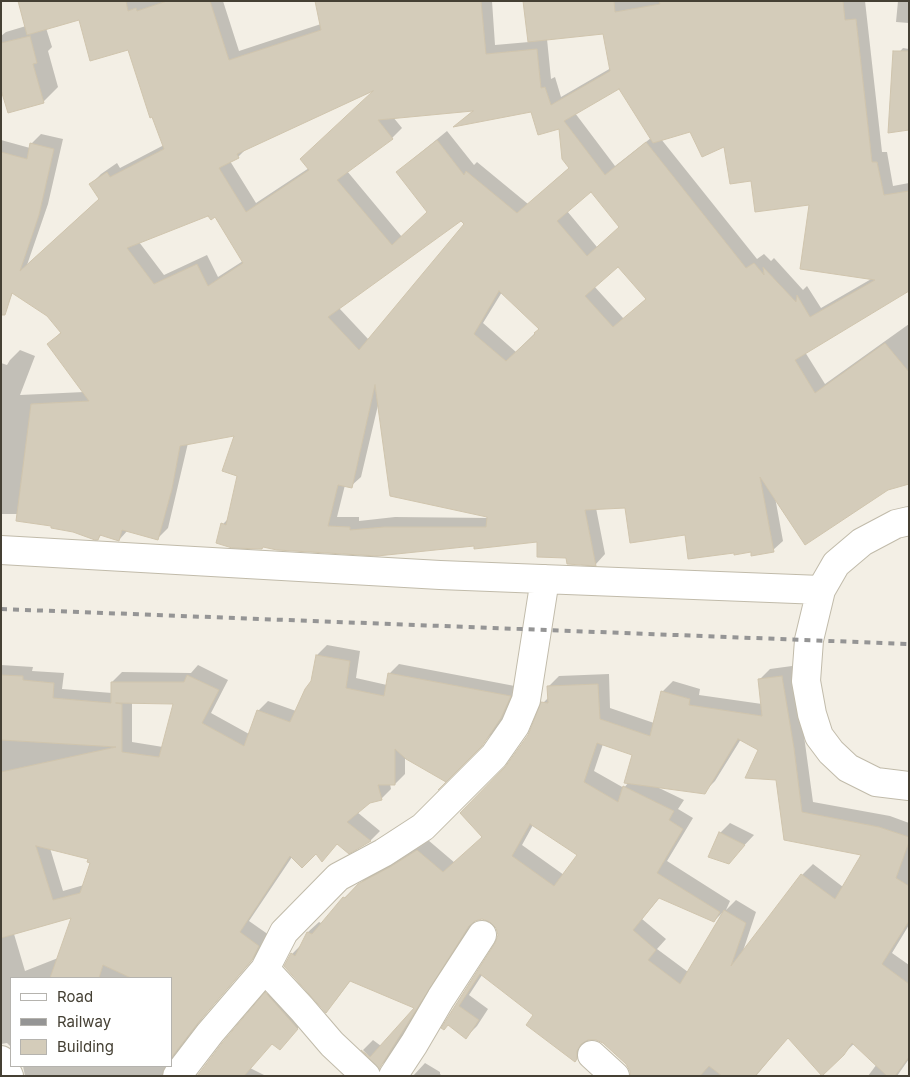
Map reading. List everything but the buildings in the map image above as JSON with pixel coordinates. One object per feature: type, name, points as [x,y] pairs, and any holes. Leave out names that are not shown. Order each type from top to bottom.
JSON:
[{"type":"street","points":[[909,521],[896,524],[862,542],[836,564],[820,590],[809,640],[806,680],[812,714],[819,736],[832,752],[848,768],[876,782],[909,786]]},
{"type":"street","points":[[1,550],[545,579],[820,590]]},
{"type":"street","points":[[177,1076],[210,1033],[265,969],[284,932],[338,877],[383,853],[422,827],[494,756],[515,726],[526,700],[545,579]]},
{"type":"street","points":[[393,1076],[482,935]]},
{"type":"street","points":[[265,969],[332,1044],[366,1076]]},
{"type":"street","points":[[592,1055],[615,1076]]},
{"type":"street","points":[[1,1060],[9,1076]]},
{"type":"railway","points":[[1,609],[909,644]]}]
